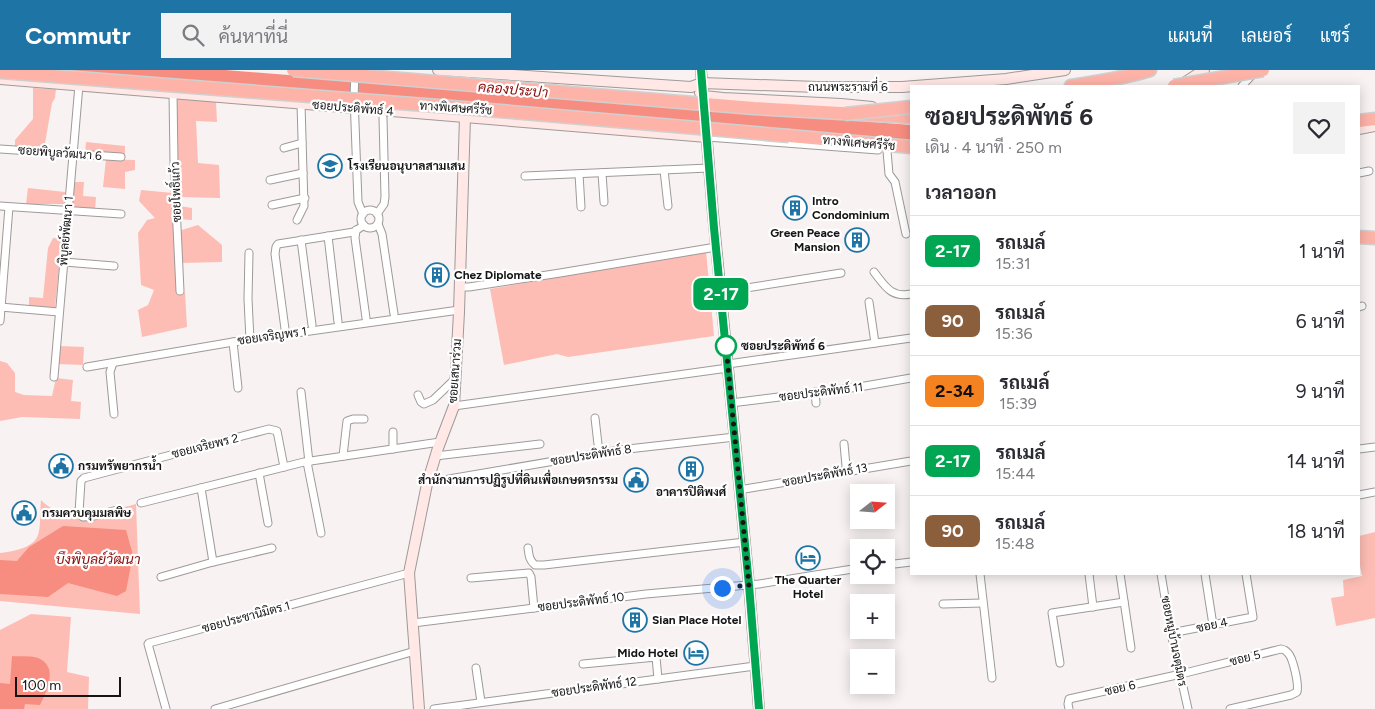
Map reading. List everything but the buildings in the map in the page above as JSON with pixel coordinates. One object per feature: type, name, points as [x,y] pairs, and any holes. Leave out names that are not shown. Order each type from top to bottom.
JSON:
[{"type":"highway","name":"ทางพิเศษศรีรัช","points":[[294,70],[754,108],[910,117]]},
{"type":"highway","points":[[1078,85],[1134,75],[1150,70]]},
{"type":"highway","points":[[1180,85],[1263,70]]},
{"type":"highway","name":"ทางพิเศษศรีรัช","points":[[0,72],[486,110],[910,147]]},
{"type":"highway","points":[[845,114],[910,107]]},
{"type":"highway","points":[[1360,121],[1375,119]]},
{"type":"highway","points":[[1360,237],[1375,238]]},
{"type":"main road","name":"ถนนพระรามที่ 6","points":[[438,70],[691,87],[702,82],[818,87],[910,86]]},
{"type":"main road","points":[[701,70],[759,709]]},
{"type":"main road","name":"ถนนพระรามที่ 6","points":[[928,85],[1006,79],[1065,70]]},
{"type":"main road","points":[[1180,85],[1204,70]]},
{"type":"main road","name":"ซอยประดิพัทธ์ 4","points":[[0,79],[707,137]]},
{"type":"main road","points":[[691,87],[704,96]]},
{"type":"main road","name":"ถนนพระรามที่ 6","points":[[704,96],[841,104],[910,111]]},
{"type":"main road","name":"ซอยเสนาร่วม","points":[[419,709],[409,573],[427,484],[435,456],[454,406],[465,117]]},
{"type":"main road","points":[[1360,129],[1375,126]]},
{"type":"street","points":[[1243,85],[1256,70]]},
{"type":"street","points":[[355,74],[354,97],[358,202],[364,214]]},
{"type":"street","name":"พิบูลย์พัฒนา 1","points":[[54,377],[79,85]]},
{"type":"street","name":"ซอยโพธิ์แก้ว","points":[[173,93],[180,291]]},
{"type":"street","points":[[297,220],[304,206],[305,198],[301,104]]},
{"type":"street","points":[[377,214],[384,204],[385,197],[383,118]]},
{"type":"street","points":[[707,137],[910,153]]},
{"type":"street","points":[[284,148],[302,143]]},
{"type":"street","name":"ซอยพิบูลวัฒนา 6","points":[[0,149],[121,157]]},
{"type":"street","points":[[887,151],[889,174],[895,182],[906,234]]},
{"type":"street","points":[[525,176],[709,168]]},
{"type":"street","points":[[664,170],[668,206]]},
{"type":"street","points":[[1360,172],[1369,171]]},
{"type":"street","points":[[270,180],[303,173]]},
{"type":"street","points":[[602,173],[604,202]]},
{"type":"street","points":[[579,174],[581,207]]},
{"type":"street","points":[[272,205],[305,198]]},
{"type":"street","points":[[0,206],[121,214]]},
{"type":"street","points":[[0,321],[9,207]]},
{"type":"street","points":[[378,224],[370,228],[361,221],[364,214],[370,210],[377,214],[379,219],[378,224],[382,234],[394,314]]},
{"type":"street","points":[[285,329],[276,254],[278,244],[356,230],[364,225]]},
{"type":"street","points":[[356,230],[355,238],[366,318]]},
{"type":"street","points":[[328,236],[338,322]]},
{"type":"street","points":[[301,240],[312,325]]},
{"type":"street","points":[[460,287],[560,273],[716,247]]},
{"type":"street","points":[[249,254],[248,299],[250,340]]},
{"type":"street","points":[[64,262],[114,266]]},
{"type":"street","points":[[874,272],[886,289],[902,295],[910,294]]},
{"type":"street","points":[[721,292],[841,273]]},
{"type":"street","points":[[870,302],[875,343]]},
{"type":"street","points":[[1,307],[59,312]]},
{"type":"street","name":"ซอยเจริญพร 1","points":[[87,368],[232,342],[459,310]]},
{"type":"street","points":[[454,406],[910,338]]},
{"type":"street","points":[[232,342],[238,388]]},
{"type":"street","points":[[113,363],[110,372],[114,414]]},
{"type":"street","name":"ซอยประดิพัทธ์ 11","points":[[731,403],[910,378]]},
{"type":"street","points":[[418,394],[421,402],[424,404],[430,402],[455,380]]},
{"type":"street","points":[[301,392],[308,462],[322,533]]},
{"type":"street","points":[[815,392],[816,403]]},
{"type":"street","points":[[595,418],[599,453]]},
{"type":"street","points":[[342,456],[347,421],[353,419],[364,420]]},
{"type":"street","name":"ซอยเจริยพร 2","points":[[117,510],[94,516],[83,516],[80,513],[81,481],[84,478],[269,429],[277,431],[284,467]]},
{"type":"street","points":[[393,432],[393,449]]},
{"type":"street","name":"ซอยประดิพัทธ์ 8","points":[[449,479],[599,453],[735,437]]},
{"type":"street","points":[[141,503],[308,462],[440,442]]},
{"type":"street","points":[[435,456],[540,444]]},
{"type":"street","points":[[844,444],[845,472]]},
{"type":"street","points":[[1360,449],[1375,447]]},
{"type":"street","name":"ซอยประดิพัทธ์ 13","points":[[739,490],[910,461]]},
{"type":"street","points":[[259,474],[268,523]]},
{"type":"street","points":[[201,488],[213,562]]},
{"type":"street","points":[[1360,495],[1375,492]]},
{"type":"street","points":[[528,548],[529,558],[534,565],[745,542]]},
{"type":"street","points":[[161,577],[272,548]]},
{"type":"street","points":[[895,564],[910,562]]},
{"type":"street","name":"ซอยประดิพัทธ์ 10","points":[[413,623],[646,594],[749,585],[850,569]]},
{"type":"street","points":[[471,578],[529,572],[532,577],[534,608]]},
{"type":"street","name":"ซอยประชานิมิตร 1","points":[[166,709],[149,643],[409,573]]},
{"type":"street","points":[[980,575],[992,678]]},
{"type":"street","points":[[1089,575],[1093,607]]},
{"type":"street","points":[[1120,575],[1131,648]]},
{"type":"street","name":"ซอยหมู่บ้านจตุมิตร","points":[[1161,575],[1171,634],[1188,709]]},
{"type":"street","points":[[1205,575],[1214,625]]},
{"type":"street","name":"ซอย 4","points":[[1171,634],[1253,617],[1246,575]]},
{"type":"street","points":[[1060,663],[1052,613],[1124,602]]},
{"type":"street","points":[[943,604],[983,603]]},
{"type":"street","name":"ซอย 5","points":[[1181,674],[1281,649],[1286,650],[1290,655],[1295,671],[1299,687],[1297,692],[1230,709]]},
{"type":"street","points":[[215,709],[415,651]]},
{"type":"street","points":[[583,664],[656,657],[658,679]]},
{"type":"street","name":"ซอยประดิพัทธ์ 12","points":[[434,709],[755,666]]},
{"type":"street","points":[[476,668],[481,702]]},
{"type":"street","name":"ซอย 6","points":[[1069,709],[1069,699],[1181,674]]},
{"type":"shaded area","points":[[33,88],[56,89],[44,149],[15,147],[15,140],[33,119]]},
{"type":"shaded area","points":[[175,99],[216,102],[217,122],[196,121],[198,163],[219,165],[220,198],[178,197]]},
{"type":"shaded area","points":[[86,142],[125,146],[125,156],[85,153]]},
{"type":"shaded area","points":[[106,159],[135,160],[135,170],[125,172],[125,189],[103,187]]},
{"type":"shaded area","points":[[73,182],[84,182],[83,196],[96,197],[95,210],[72,209]]},
{"type":"shaded area","points":[[28,188],[65,192],[66,202],[64,204],[26,204]]},
{"type":"shaded area","points":[[141,190],[173,193],[173,205],[192,208],[192,220],[175,219],[175,227],[182,230],[198,225],[222,245],[222,262],[181,263],[187,327],[142,337],[138,310],[148,305],[154,290],[141,285],[138,233],[147,220],[155,218],[139,201]]},
{"type":"shaded area","points":[[53,238],[62,239],[55,307],[29,307],[29,297],[43,298],[48,248]]},
{"type":"shaded area","points":[[706,251],[714,336],[568,357],[557,354],[504,365],[490,289]]},
{"type":"shaded area","points":[[59,346],[84,347],[83,365],[58,364]]},
{"type":"shaded area","points":[[0,361],[7,363],[15,373],[15,392],[24,395],[52,396],[56,378],[73,380],[71,401],[81,402],[80,419],[22,417],[0,421]]},
{"type":"shaded area","points":[[41,500],[49,507],[59,511],[79,506],[80,519],[136,504],[140,614],[0,601],[0,553],[22,548],[36,539],[40,527]]},
{"type":"shaded area","points":[[1375,532],[1375,618],[1336,626],[1331,598],[1344,596],[1343,580],[1362,576],[1360,566],[1360,536]]},
{"type":"shaded area","points":[[31,614],[71,617],[67,672],[89,677],[88,709],[0,709],[0,630]]},
{"type":"water","points":[[13,70],[225,70],[910,125],[910,142]]},
{"type":"water","name":"บึงพิบูลย์วัฒนา","points":[[63,526],[126,530],[133,555],[126,591],[117,596],[68,583],[48,597],[0,594],[0,560],[17,561],[29,547]]},
{"type":"water","points":[[12,656],[37,658],[49,668],[48,687],[40,705],[25,704],[24,709],[0,709],[0,683],[10,684]]},
{"type":"bus line","name":"2-17","points":[[701,70],[759,709]]},
{"type":"place","name":"โรงเรียนอนุบาลสามเสน","points":[[330,166]]},
{"type":"place","name":"Intro Condominium","points":[[795,208]]},
{"type":"place","name":"Green Peace Mansion","points":[[857,240]]},
{"type":"place","name":"Chez Diplomate","points":[[437,275]]},
{"type":"place","name":"ซอยประดิพัทธ์ 6","points":[[726,346]]},
{"type":"place","name":"กรมทรัพยากรน้ำ","points":[[61,466]]},
{"type":"place","name":"อาคารปิติพงศ์","points":[[691,469]]},
{"type":"place","name":"สำนักงานการปฏิรูปที่ดินเพื่อเกษตรกรรม","points":[[636,480]]},
{"type":"place","name":"กรมควบคุมมลพิษ","points":[[24,513]]},
{"type":"place","name":"The Quarter Hotel","points":[[808,558]]},
{"type":"place","name":"Sian Place Hotel","points":[[635,620]]},
{"type":"place","name":"Mido Hotel","points":[[696,653]]},
{"type":"route","points":[[722,588],[749,585],[726,346]]},
{"type":"water label","name":"คลองประปา","points":[[513,90]]}]
